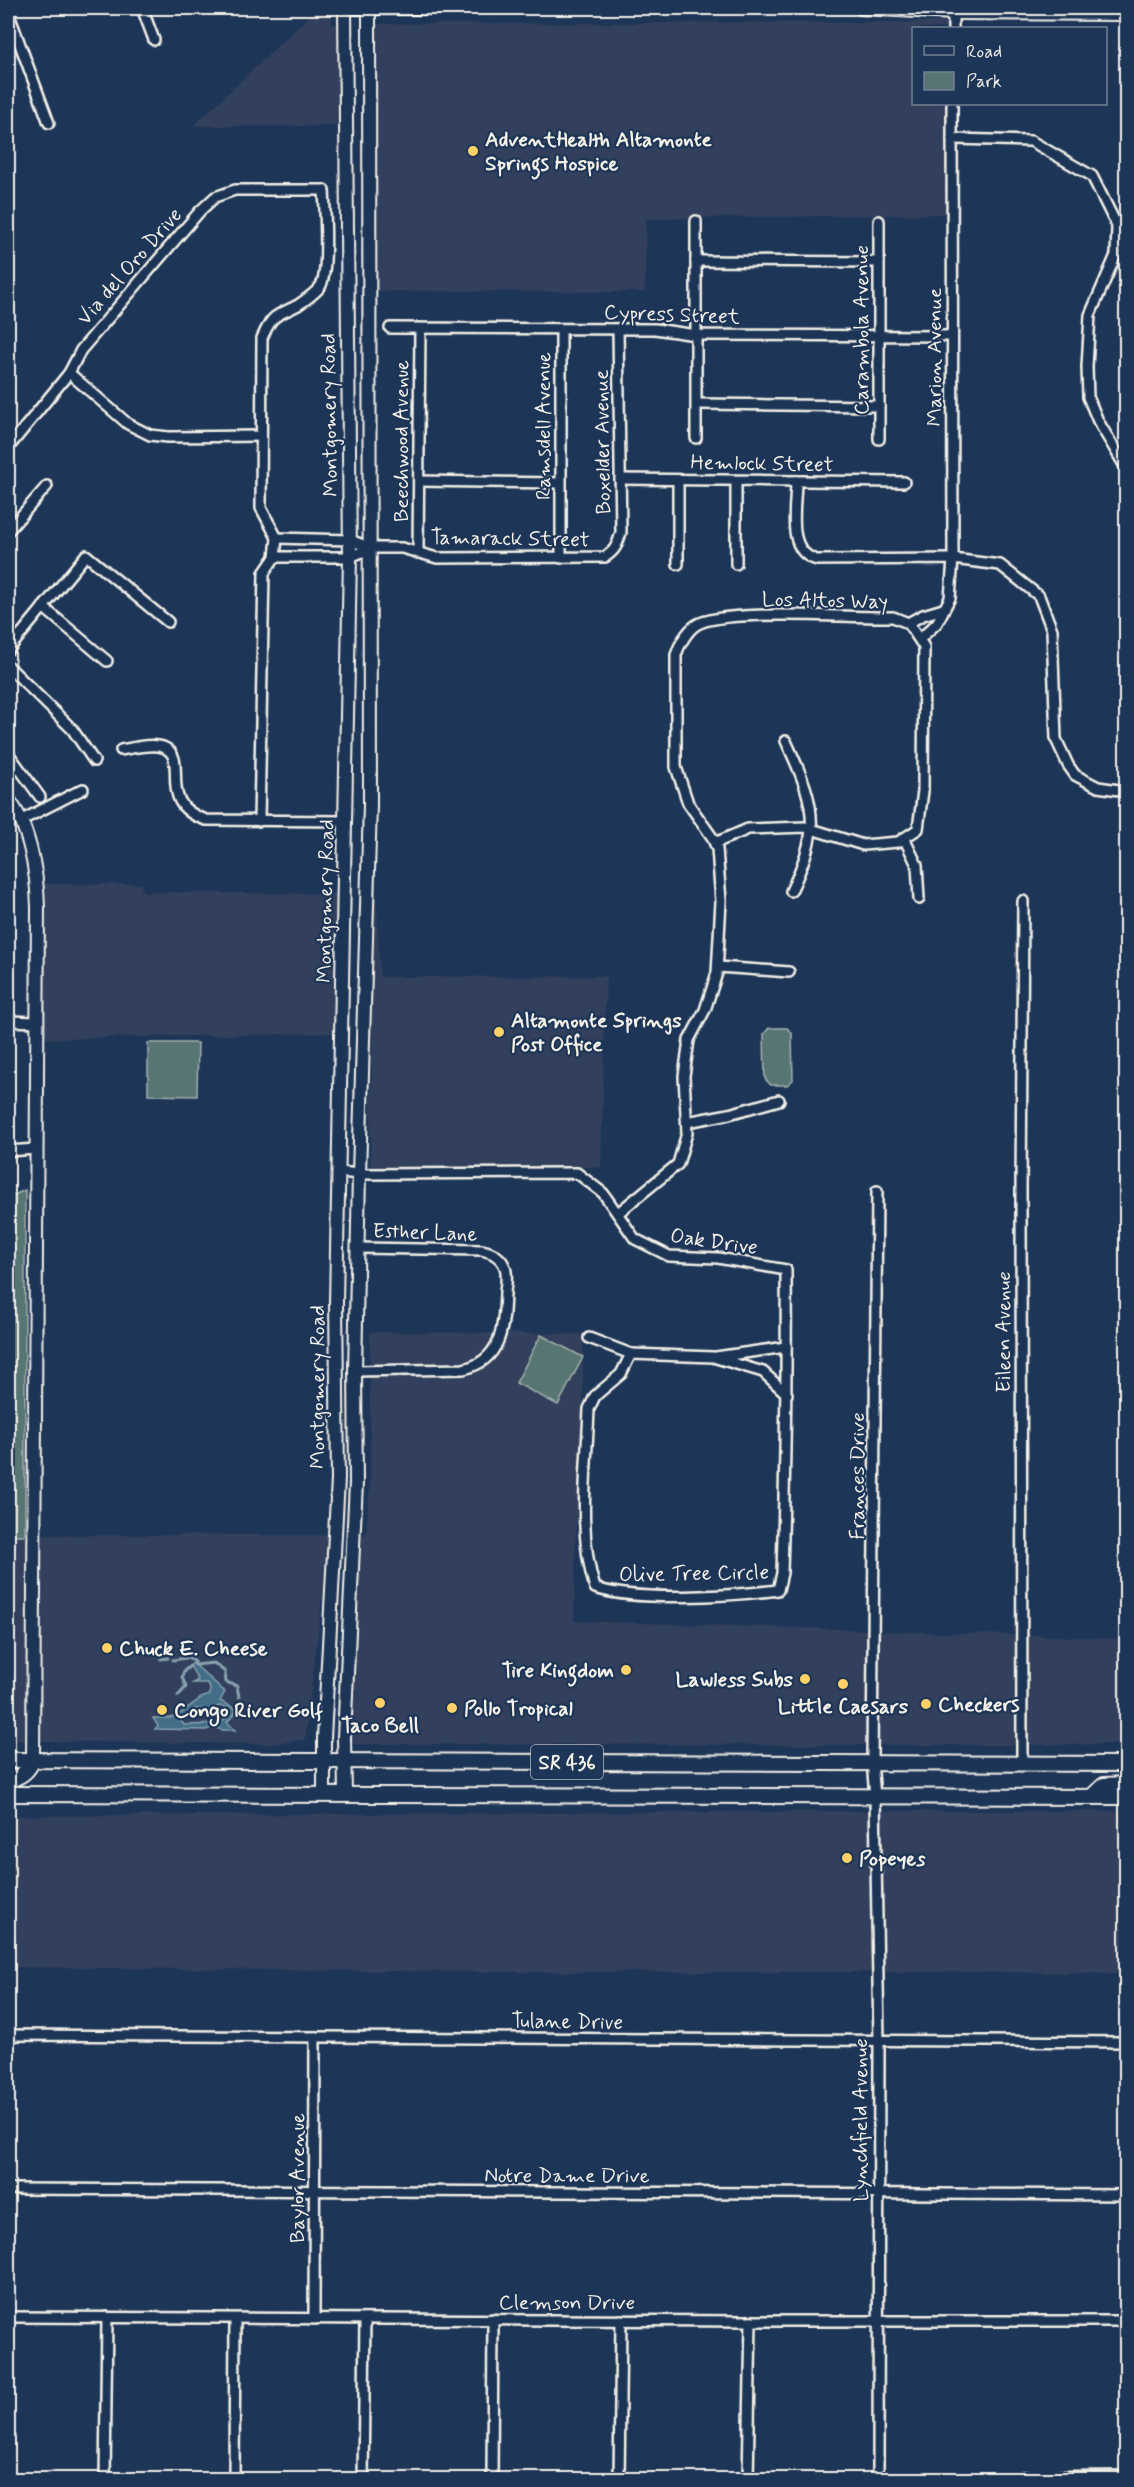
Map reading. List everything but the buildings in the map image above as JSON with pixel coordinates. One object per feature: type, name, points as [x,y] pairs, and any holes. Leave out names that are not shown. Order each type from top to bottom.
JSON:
[{"type":"main road","points":[[347,8],[452,8]]},
{"type":"main road","name":"Montgomery Road","points":[[324,1794],[338,1479],[336,1303],[350,557],[347,8]]},
{"type":"main road","name":"Montgomery Road","points":[[345,1794],[344,1762],[356,1483],[358,1174],[370,706],[369,8]]},
{"type":"main road","points":[[861,8],[1126,14]]},
{"type":"main road","points":[[348,706],[370,706]]},
{"type":"main road","points":[[8,799],[20,820],[33,857],[37,880],[38,1022],[33,1760],[28,1771],[8,1781]]},
{"type":"main road","points":[[343,966],[364,981]]},
{"type":"main road","points":[[336,1303],[342,1324],[341,1346],[345,1359],[355,1371]]},
{"type":"main road","name":"SR 436","points":[[8,1760],[872,1761],[1126,1764]]},
{"type":"main road","points":[[1092,1797],[1104,1785],[1126,1784]]},
{"type":"main road","name":"SR 436","points":[[8,1794],[1126,1797]]},
{"type":"street","points":[[142,8],[154,40]]},
{"type":"street","points":[[953,10],[953,27]]},
{"type":"street","points":[[8,12],[49,123]]},
{"type":"street","name":"Marion Avenue","points":[[920,639],[937,623],[950,598],[953,559],[952,105]]},
{"type":"street","points":[[952,140],[1031,141],[1092,176],[1117,226],[1116,255],[1090,315],[1088,397],[1098,422],[1126,468]]},
{"type":"street","name":"Via del Oro Drive","points":[[8,448],[69,373],[81,350],[200,211],[215,197],[235,190],[324,190],[325,274],[320,287],[299,304],[276,315],[262,338],[261,436]]},
{"type":"street","points":[[696,221],[696,438]]},
{"type":"street","name":"Carambola Avenue","points":[[879,221],[879,440]]},
{"type":"street","points":[[696,261],[879,262]]},
{"type":"street","name":"Cypress Street","points":[[390,328],[655,329],[696,335],[952,336]]},
{"type":"street","name":"Beechwood Avenue","points":[[418,553],[420,329]]},
{"type":"street","name":"Ramsdell Avenue","points":[[561,329],[561,558]]},
{"type":"street","name":"Boxelder Avenue","points":[[612,552],[618,544],[621,532],[618,329]]},
{"type":"street","points":[[69,373],[129,424],[150,435],[168,437],[261,436],[261,508],[277,538],[275,557],[264,573],[260,821]]},
{"type":"street","points":[[697,404],[879,406]]},
{"type":"street","name":"Hemlock Street","points":[[620,479],[904,482]]},
{"type":"street","points":[[678,480],[678,564]]},
{"type":"street","points":[[419,481],[560,483]]},
{"type":"street","points":[[736,481],[736,564]]},
{"type":"street","points":[[796,481],[795,540],[806,557],[817,560],[953,559],[999,565],[1039,596],[1052,630],[1056,739],[1075,775],[1098,787],[1126,791]]},
{"type":"street","points":[[8,531],[47,486]]},
{"type":"street","name":"Tamarack Street","points":[[277,538],[350,540],[370,548],[402,548],[437,558],[595,559],[605,557],[612,552]]},
{"type":"street","name":"Tamarack Street","points":[[275,557],[350,557],[370,548]]},
{"type":"street","points":[[8,650],[86,555],[168,622]]},
{"type":"street","points":[[44,607],[107,661]]},
{"type":"street","points":[[908,623],[923,615],[943,609]]},
{"type":"street","name":"Los Altos Way","points":[[618,1213],[678,1164],[687,1132],[684,1076],[689,1040],[705,1010],[718,967],[721,901],[717,849],[688,803],[676,767],[676,655],[679,645],[696,625],[726,616],[893,617],[908,623],[924,647],[923,791],[918,829],[904,838]]},
{"type":"street","points":[[8,666],[72,729],[94,761]]},
{"type":"street","points":[[786,741],[803,780],[811,829],[802,865],[791,891]]},
{"type":"street","points":[[121,750],[150,746],[163,747],[171,753],[176,762],[177,798],[192,815],[206,820],[346,821]]},
{"type":"street","points":[[8,753],[40,797]]},
{"type":"street","points":[[20,820],[82,789]]},
{"type":"street","points":[[715,843],[748,829],[805,827],[863,846],[898,842],[904,838],[917,865],[919,899]]},
{"type":"street","name":"Eileen Avenue","points":[[1022,1763],[1023,901]]},
{"type":"street","points":[[718,967],[789,972]]},
{"type":"street","points":[[8,1022],[38,1022]]},
{"type":"street","points":[[687,1122],[729,1114],[779,1100]]},
{"type":"street","points":[[8,1151],[36,1149]]},
{"type":"street","name":"Oak Drive","points":[[339,1172],[358,1174],[577,1173],[603,1193],[636,1239],[669,1256],[718,1258],[786,1270],[786,1347]]},
{"type":"street","name":"Frances Drive","points":[[872,1761],[877,1191]]},
{"type":"street","name":"Esther Lane","points":[[355,1371],[463,1369],[475,1366],[487,1359],[497,1344],[501,1330],[505,1312],[506,1274],[505,1265],[499,1258],[492,1252],[482,1250],[357,1248]]},
{"type":"street","points":[[589,1338],[632,1354],[713,1357],[786,1347]]},
{"type":"street","name":"Olive Tree Circle","points":[[632,1354],[621,1374],[595,1396],[589,1409],[585,1514],[587,1565],[595,1588],[613,1594],[683,1595],[778,1590],[782,1573],[787,1394],[786,1347]]},
{"type":"street","points":[[713,1357],[763,1372],[787,1394]]},
{"type":"street","name":"Lynchfield Avenue","points":[[872,1761],[875,1797],[879,2042],[878,2480]]},
{"type":"street","name":"Tulane Drive","points":[[8,2035],[1126,2042]]},
{"type":"street","name":"Baylor Avenue","points":[[314,2319],[315,2037]]},
{"type":"street","name":"Notre Dame Drive","points":[[8,2189],[1126,2195]]},
{"type":"street","name":"Clemson Drive","points":[[8,2317],[621,2319],[751,2322],[1126,2320]]},
{"type":"street","points":[[105,2480],[107,2317]]},
{"type":"street","points":[[234,2480],[235,2319]]},
{"type":"street","points":[[363,2480],[365,2319]]},
{"type":"street","points":[[492,2480],[493,2319]]},
{"type":"street","points":[[619,2480],[621,2319]]},
{"type":"street","points":[[748,2480],[751,2322]]},
{"type":"street","points":[[1023,2477],[1126,2476]]},
{"type":"shaded area","points":[[318,8],[332,8],[332,24],[341,24],[341,126],[193,126]]},
{"type":"shaded area","points":[[948,22],[948,27],[912,27],[912,105],[947,105],[947,214],[702,218],[692,215],[691,218],[646,219],[645,292],[376,291],[374,24]]},
{"type":"shaded area","points":[[336,883],[340,883],[337,1033],[43,1039],[42,884],[141,884],[142,890],[146,892],[331,894],[336,891]]},
{"type":"shaded area","points":[[372,883],[376,883],[380,977],[606,976],[601,1167],[370,1168],[372,1035],[368,1034]]},
{"type":"shaded area","points":[[370,1332],[495,1333],[484,1354],[473,1361],[370,1364]]},
{"type":"shaded area","points":[[506,1333],[583,1334],[583,1403],[574,1621],[868,1630],[867,1745],[349,1744],[359,1535],[366,1535],[370,1483],[370,1376],[463,1375],[476,1372],[491,1363],[501,1348]]},
{"type":"shaded area","points":[[8,1535],[29,1535],[28,1741],[8,1741]]},
{"type":"shaded area","points":[[40,1535],[330,1535],[305,1740],[270,1744],[39,1741]]},
{"type":"shaded area","points":[[879,1631],[1017,1635],[1017,1745],[877,1745]]},
{"type":"shaded area","points":[[1027,1635],[1126,1639],[1126,1744],[1027,1745]]},
{"type":"shaded area","points":[[193,1663],[225,1692],[220,1701],[236,1709],[227,1722],[235,1730],[213,1727],[206,1730],[155,1729],[158,1726],[153,1718],[177,1716],[201,1698],[210,1695],[207,1683],[193,1683],[198,1680],[190,1666]],"holes":[[[219,1706],[226,1707],[227,1717],[219,1724],[184,1725],[181,1721],[182,1717],[192,1714],[195,1709],[211,1710]]]},
{"type":"shaded area","points":[[870,1811],[873,1972],[481,1972],[8,1967],[8,1816]]},
{"type":"shaded area","points":[[881,1811],[1126,1811],[1126,1973],[883,1972]]},
{"type":"green space","points":[[769,1028],[787,1028],[792,1033],[793,1080],[787,1085],[771,1085],[765,1079],[764,1034]]},
{"type":"green space","points":[[148,1043],[198,1043],[197,1096],[148,1095]]},
{"type":"green space","points":[[25,1190],[25,1535],[8,1535],[8,1198]]},
{"type":"green space","points":[[541,1335],[583,1357],[558,1405],[516,1383]]},
{"type":"waterway","points":[[161,1659],[168,1658]]},
{"type":"waterway","points":[[173,1660],[186,1658]]},
{"type":"waterway","points":[[189,1658],[194,1661],[195,1665],[214,1663],[225,1672],[226,1682],[237,1686],[239,1697]]},
{"type":"waterway","points":[[178,1696],[186,1687],[182,1677],[184,1671],[190,1666]]},
{"type":"place","name":"AdventHealth Altamonte Springs Hospice","points":[[473,151]]},
{"type":"place","name":"Altamonte Springs Post Office","points":[[499,1032]]},
{"type":"place","name":"Chuck E. Cheese","points":[[107,1648]]},
{"type":"place","name":"Tire Kingdom","points":[[626,1670]]},
{"type":"place","name":"Lawless Subs","points":[[805,1679]]},
{"type":"place","name":"Little Caesars","points":[[843,1684]]},
{"type":"place","name":"Taco Bell","points":[[380,1703]]},
{"type":"place","name":"Checkers","points":[[926,1704]]},
{"type":"place","name":"Pollo Tropical","points":[[452,1708]]},
{"type":"place","name":"Congo River Golf","points":[[162,1710]]},
{"type":"place","name":"Popeyes","points":[[847,1858]]}]
